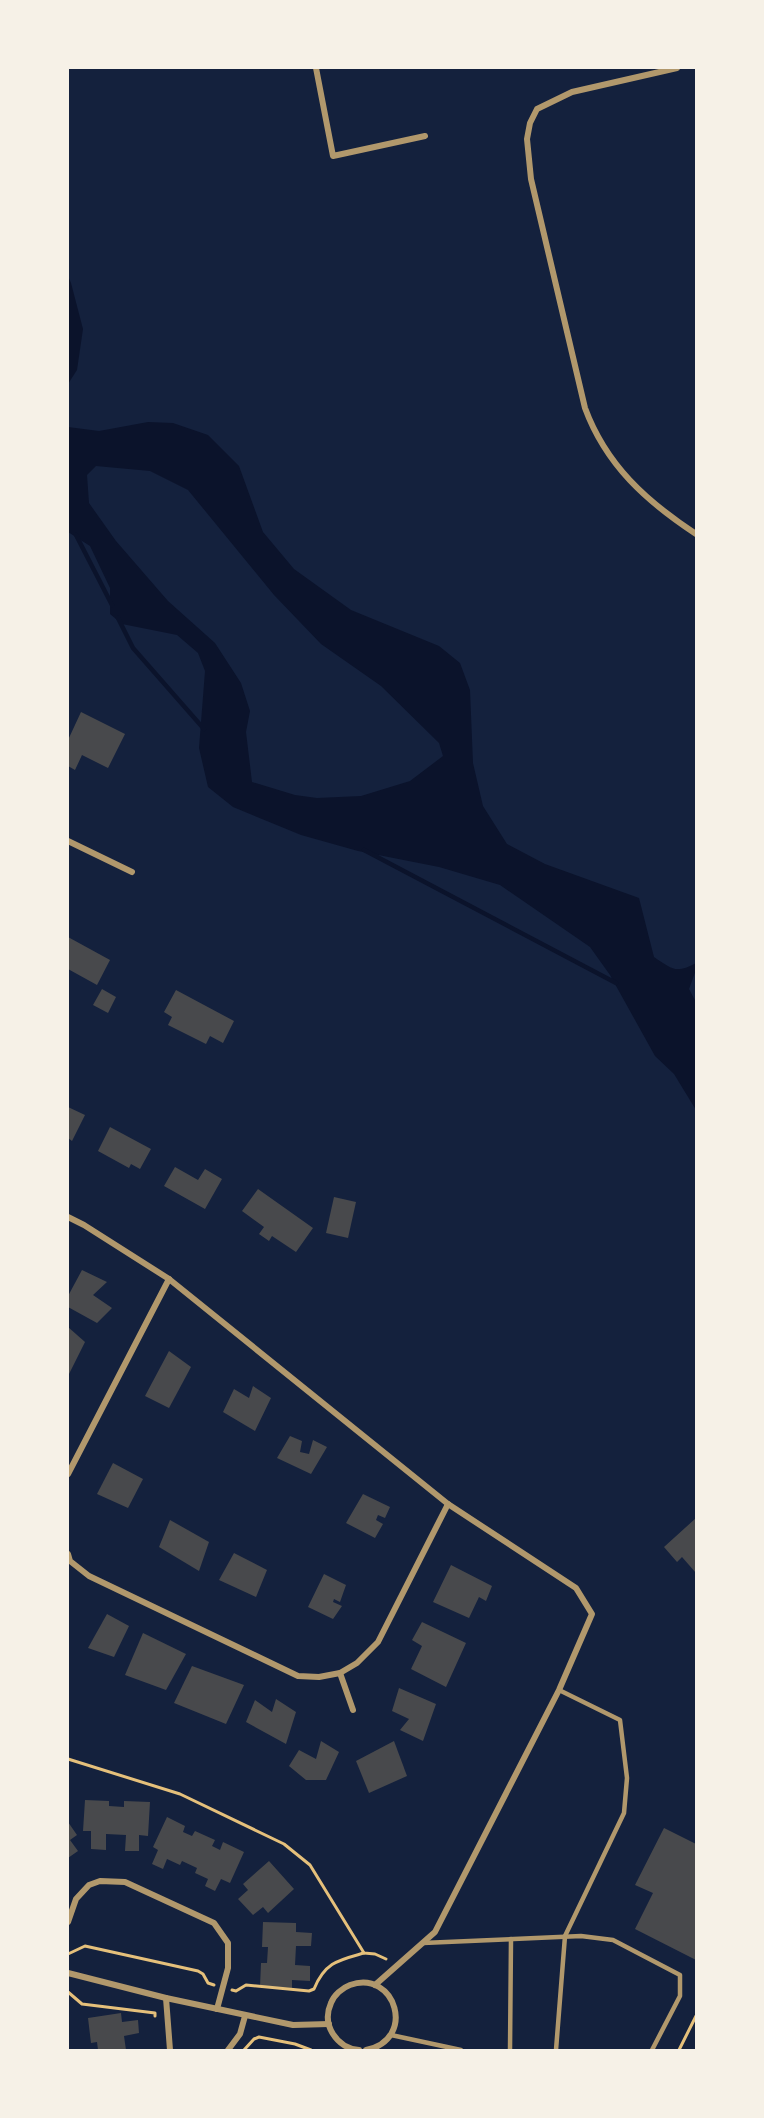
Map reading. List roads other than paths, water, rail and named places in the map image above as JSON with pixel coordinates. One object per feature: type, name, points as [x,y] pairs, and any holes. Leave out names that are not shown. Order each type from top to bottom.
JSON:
[{"type":"street","points":[[316,68],[333,156],[425,136]]},
{"type":"street","points":[[677,68],[572,92],[537,109],[530,123],[527,139],[531,179],[582,397],[592,429],[602,447],[621,471],[656,506],[696,534]]},
{"type":"street","points":[[68,841],[132,872]]},
{"type":"street","points":[[68,1217],[169,1280],[448,1504],[576,1588],[592,1614],[559,1690],[435,1932],[375,1985]]},
{"type":"street","points":[[68,1474],[169,1280]]},
{"type":"street","points":[[68,1554],[70,1561],[89,1576],[298,1676],[319,1677],[340,1673],[357,1663],[378,1642],[448,1504]]},
{"type":"street","points":[[340,1673],[353,1710]]},
{"type":"street","points":[[68,1922],[76,1899],[89,1885],[100,1881],[125,1882],[214,1923],[228,1943],[228,1968],[217,2009]]},
{"type":"street","points":[[68,1973],[245,2016],[293,2025],[328,2024]]},
{"type":"street","points":[[359,2050],[342,2045],[328,2024],[331,2002],[337,1993],[357,1982],[375,1985],[388,1993],[396,2013],[396,2025],[391,2035],[384,2043],[366,2050]]},
{"type":"street","points":[[166,1998],[170,2050]]},
{"type":"street","points":[[228,2050],[240,2034],[245,2016]]},
{"type":"lane","points":[[556,2050],[565,1936],[624,1813],[627,1778],[620,1720],[559,1690]]},
{"type":"lane","points":[[423,1942],[565,1936],[613,1940],[680,1975],[680,1996],[652,2050]]},
{"type":"lane","points":[[510,2050],[512,1939]]},
{"type":"lane","points":[[391,2035],[461,2050]]},
{"type":"water","points":[[68,276],[83,329],[77,370],[68,384]]},
{"type":"water","points":[[148,422],[173,423],[208,435],[239,466],[263,532],[294,569],[351,610],[439,646],[460,663],[470,690],[473,763],[483,806],[507,844],[545,864],[639,898],[654,957],[674,969],[696,963],[696,970],[689,989],[696,1002],[696,1110],[674,1074],[655,1056],[610,975],[590,947],[500,885],[439,867],[358,851],[301,835],[233,807],[208,787],[199,748],[205,671],[198,653],[177,635],[122,624],[110,614],[110,588],[90,546],[68,532],[68,427],[99,431]],"holes":[[[96,466],[150,471],[188,490],[274,595],[321,644],[381,686],[439,743],[443,756],[410,781],[361,796],[317,798],[295,795],[252,782],[246,732],[250,711],[241,683],[215,643],[168,601],[116,541],[89,503],[87,475]]]},
{"type":"waterway","points":[[76,535],[112,605]]},
{"type":"waterway","points":[[118,618],[133,648],[204,729]]},
{"type":"waterway","points":[[364,850],[616,983]]}]
